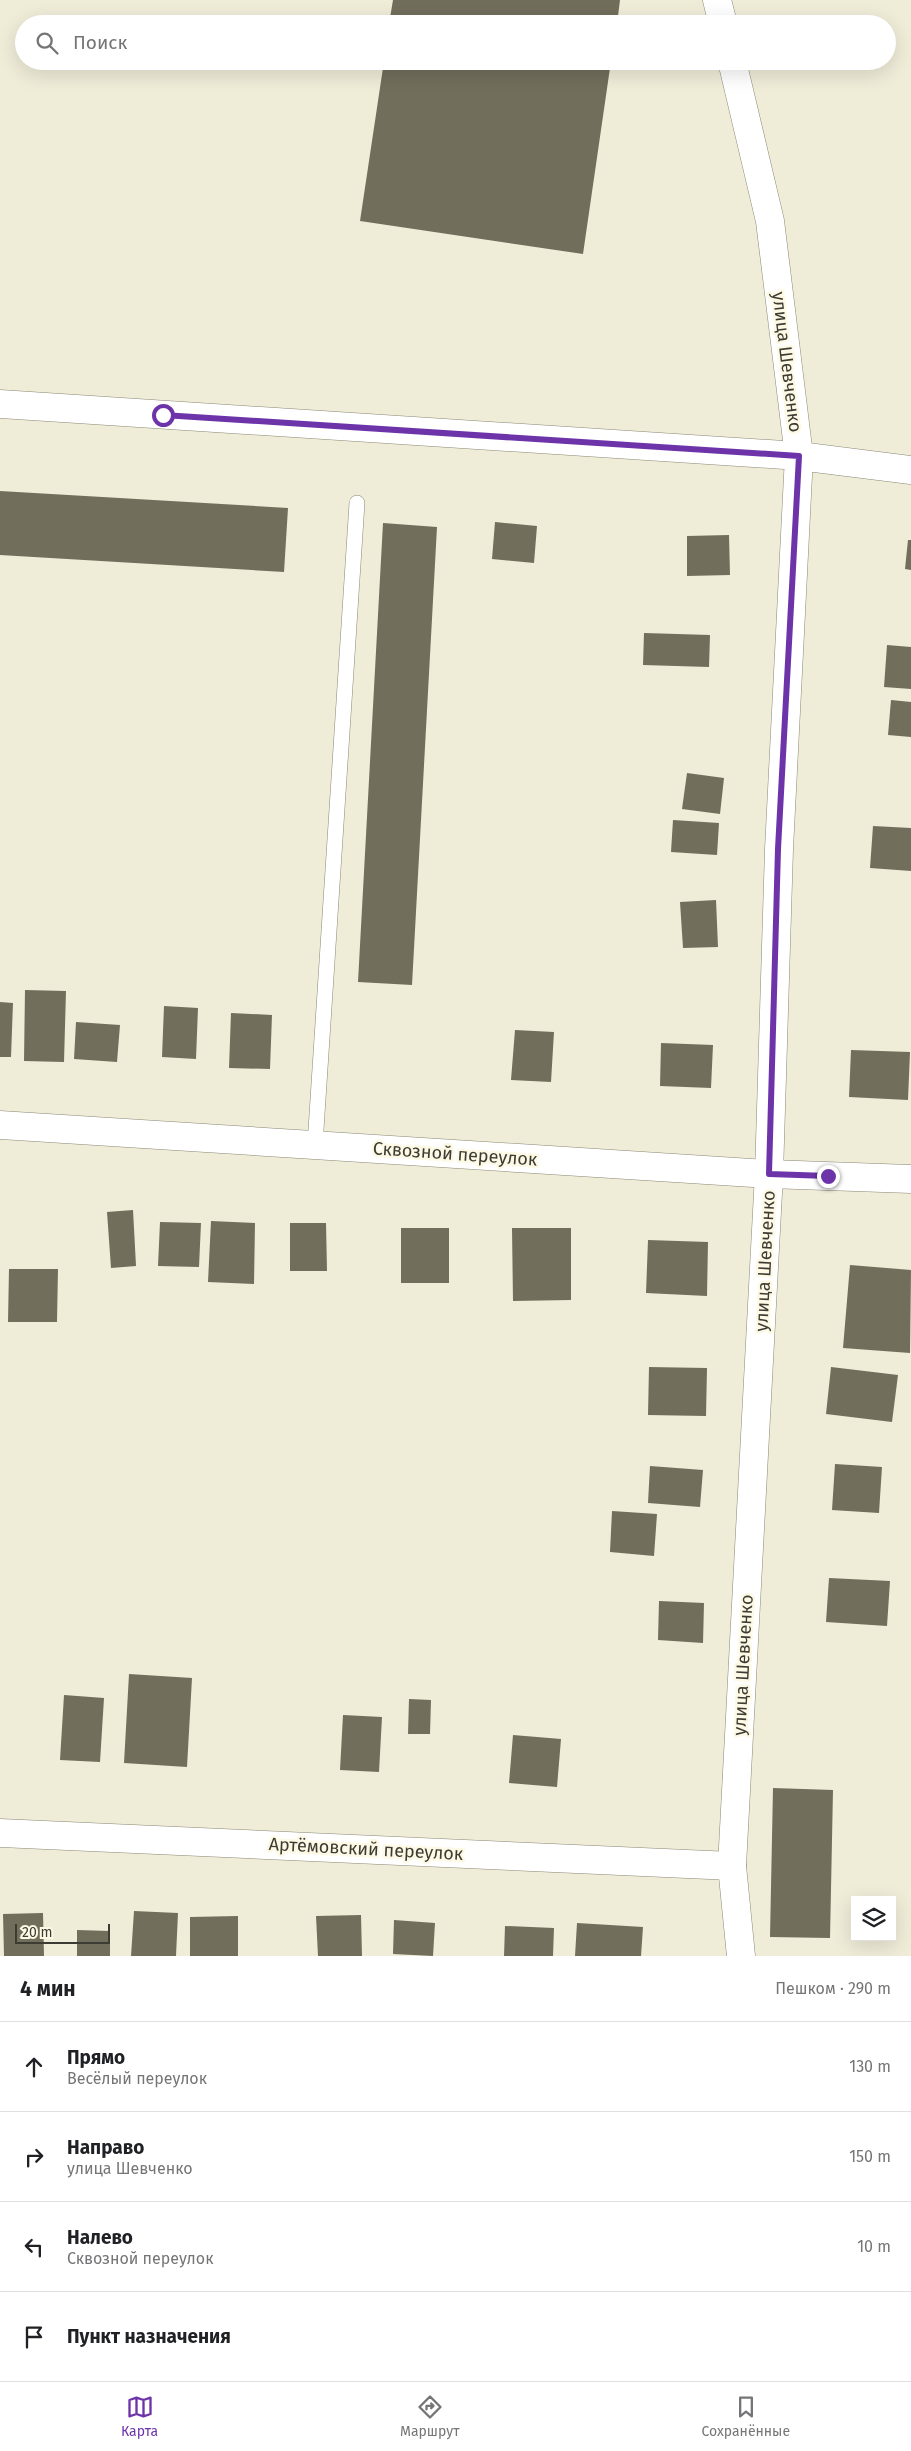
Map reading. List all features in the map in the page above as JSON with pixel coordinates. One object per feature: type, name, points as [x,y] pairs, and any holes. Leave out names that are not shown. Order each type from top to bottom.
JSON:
[{"type":"street","points":[[717,0],[721,15]]},
{"type":"street","name":"улица Шевченко","points":[[734,70],[770,221],[799,456],[778,849],[769,1174],[732,1866],[741,1956]]},
{"type":"street","points":[[0,404],[799,456],[911,470]]},
{"type":"street","name":"Сквозной переулок","points":[[0,1125],[769,1174],[911,1180]]},
{"type":"street","name":"Артёмовский переулок","points":[[0,1833],[732,1866]]},
{"type":"lane","points":[[315,1145],[357,503]]},
{"type":"building","points":[[393,0],[620,0],[618,15],[390,15]]},
{"type":"building","points":[[383,70],[610,70],[583,254],[360,221]]},
{"type":"building","points":[[0,491],[288,508],[284,572],[0,555]]},
{"type":"building","points":[[495,522],[537,526],[534,563],[492,559]]},
{"type":"building","points":[[383,523],[437,527],[412,985],[358,982]]},
{"type":"building","points":[[729,535],[730,575],[687,576],[687,536]]},
{"type":"building","points":[[908,540],[911,540],[911,570],[905,569]]},
{"type":"building","points":[[644,633],[710,635],[709,667],[643,665]]},
{"type":"building","points":[[887,645],[911,647],[911,689],[884,687]]},
{"type":"building","points":[[891,700],[911,702],[911,737],[888,735]]},
{"type":"building","points":[[687,773],[724,778],[720,814],[682,809]]},
{"type":"building","points":[[673,820],[719,823],[717,855],[671,852]]},
{"type":"building","points":[[873,826],[911,828],[911,871],[870,868]]},
{"type":"building","points":[[716,900],[718,947],[683,948],[680,902]]},
{"type":"building","points":[[25,990],[66,991],[64,1062],[24,1061]]},
{"type":"building","points":[[0,1002],[13,1003],[11,1057],[0,1057]]},
{"type":"building","points":[[164,1006],[198,1008],[196,1059],[162,1057]]},
{"type":"building","points":[[231,1013],[272,1015],[270,1069],[229,1068]]},
{"type":"building","points":[[76,1022],[120,1025],[117,1062],[74,1059]]},
{"type":"building","points":[[515,1030],[554,1032],[551,1082],[511,1080]]},
{"type":"building","points":[[661,1043],[713,1045],[711,1088],[660,1086]]},
{"type":"building","points":[[851,1050],[910,1052],[908,1100],[849,1097]]},
{"type":"building","points":[[133,1210],[136,1266],[111,1268],[107,1212]]},
{"type":"building","points":[[211,1221],[255,1223],[254,1284],[208,1282]]},
{"type":"building","points":[[160,1222],[201,1223],[199,1267],[158,1266]]},
{"type":"building","points":[[290,1223],[326,1223],[327,1271],[290,1271]]},
{"type":"building","points":[[401,1228],[449,1228],[449,1283],[401,1283]]},
{"type":"building","points":[[512,1228],[571,1228],[571,1300],[513,1301]]},
{"type":"building","points":[[648,1240],[708,1242],[707,1296],[646,1293]]},
{"type":"building","points":[[850,1265],[911,1270],[910,1353],[843,1348]]},
{"type":"building","points":[[9,1269],[58,1269],[57,1322],[8,1322]]},
{"type":"building","points":[[649,1367],[707,1368],[706,1416],[648,1415]]},
{"type":"building","points":[[831,1367],[898,1375],[892,1422],[826,1414]]},
{"type":"building","points":[[835,1464],[882,1467],[879,1513],[832,1510]]},
{"type":"building","points":[[650,1466],[703,1470],[700,1507],[648,1503]]},
{"type":"building","points":[[612,1511],[657,1514],[654,1556],[610,1552]]},
{"type":"building","points":[[829,1578],[890,1581],[887,1626],[826,1622]]},
{"type":"building","points":[[659,1601],[704,1603],[703,1643],[658,1640]]},
{"type":"building","points":[[129,1674],[192,1678],[187,1767],[124,1763]]},
{"type":"building","points":[[64,1695],[104,1698],[100,1762],[60,1760]]},
{"type":"building","points":[[409,1699],[431,1700],[430,1734],[408,1734]]},
{"type":"building","points":[[343,1715],[382,1717],[379,1772],[340,1770]]},
{"type":"building","points":[[513,1735],[561,1739],[557,1787],[509,1783]]},
{"type":"building","points":[[773,1788],[833,1790],[830,1938],[770,1937]]},
{"type":"building","points":[[134,1911],[178,1913],[176,1956],[131,1956]]},
{"type":"building","points":[[43,1913],[44,1956],[4,1956],[3,1914]]},
{"type":"building","points":[[361,1915],[362,1956],[318,1956],[316,1916]]},
{"type":"building","points":[[238,1916],[238,1956],[190,1956],[190,1917]]},
{"type":"building","points":[[394,1920],[435,1923],[433,1956],[393,1954]]},
{"type":"building","points":[[577,1923],[643,1927],[641,1956],[575,1956]]},
{"type":"building","points":[[505,1926],[554,1928],[553,1956],[504,1956]]},
{"type":"building","points":[[77,1930],[110,1931],[110,1956],[77,1956]]},
{"type":"route","points":[[163,415],[799,456],[778,849],[769,1174],[828,1176]]}]
